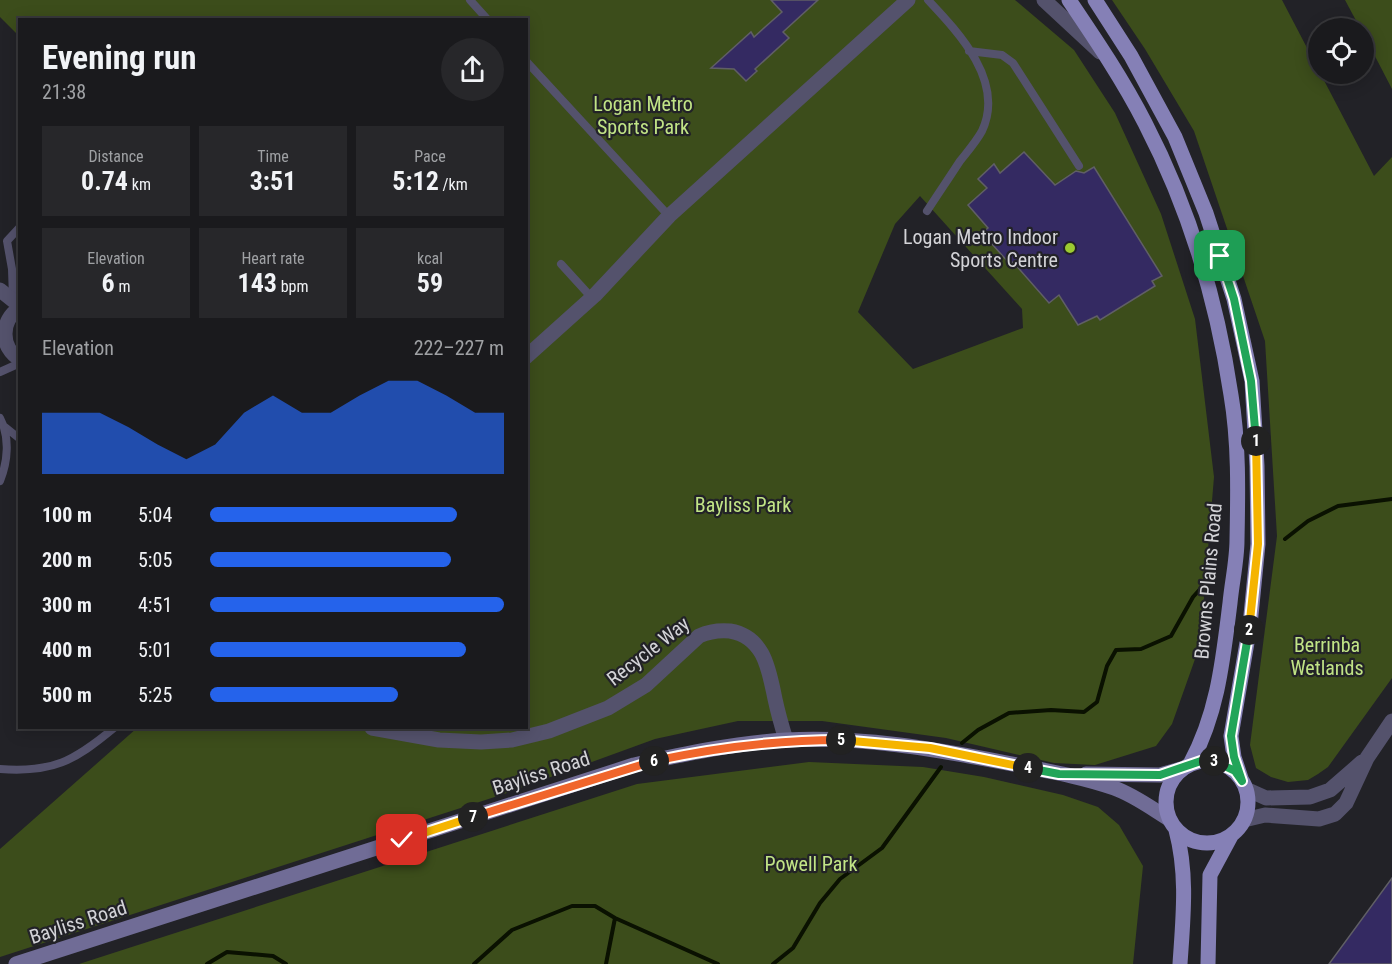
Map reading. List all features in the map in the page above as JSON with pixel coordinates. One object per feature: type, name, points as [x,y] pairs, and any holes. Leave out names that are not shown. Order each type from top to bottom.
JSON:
[{"type":"main road","name":"Browns Plains Road","points":[[1069,0],[1110,62],[1145,123],[1172,182],[1198,250],[1232,396],[1237,464],[1237,542],[1222,673],[1211,720],[1202,741],[1185,766]]},
{"type":"main road","points":[[1095,0],[1131,56],[1180,148],[1206,213],[1234,299],[1251,381],[1257,466],[1258,544],[1250,624],[1231,736],[1234,757],[1244,785],[1247,810],[1244,820],[1231,836],[1210,875],[1208,964]]},
{"type":"main road","points":[[1180,964],[1185,889],[1184,865],[1165,806],[1166,792],[1172,779],[1185,766],[1213,761],[1235,771],[1244,785]]},
{"type":"main road","points":[[1172,825],[1197,842],[1209,843],[1231,836]]},
{"type":"street","points":[[528,355],[592,298],[669,216],[908,0]]},
{"type":"street","points":[[1044,0],[1110,62]]},
{"type":"street","points":[[13,301],[1,334],[9,352],[18,359]]},
{"type":"street","name":"Recycle Way","points":[[394,729],[439,740],[481,742],[512,740],[549,731],[608,708],[646,685],[699,636],[709,631],[722,630],[740,633],[756,644],[767,662],[786,740]]},
{"type":"street","points":[[1244,820],[1265,815],[1319,819],[1335,814],[1346,803],[1367,758],[1392,721]]},
{"type":"street","name":"Bayliss Road","points":[[16,964],[634,765],[706,750],[786,740],[860,740],[930,748],[1059,774],[1114,788],[1142,801],[1172,825]]},
{"type":"street","points":[[1244,785],[1266,798],[1310,797],[1330,790],[1367,758]]},
{"type":"street","name":"Bayliss Road","points":[[1059,774],[1160,775],[1185,766]]},
{"type":"lane","points":[[470,0],[486,18]]},
{"type":"lane","points":[[927,211],[980,134],[987,118],[989,96],[984,74],[946,20],[928,0]]},
{"type":"lane","points":[[969,51],[1002,55],[1013,63],[1079,166]]},
{"type":"lane","points":[[528,63],[669,216]]},
{"type":"lane","points":[[13,301],[12,269],[7,241],[18,229]]},
{"type":"lane","points":[[561,264],[592,298]]},
{"type":"lane","points":[[2,370],[16,367],[18,364]]},
{"type":"lane","points":[[0,418],[7,437],[4,471],[0,481]]},
{"type":"lane","points":[[3,426],[18,437]]},
{"type":"lane","points":[[0,769],[22,771],[59,765],[97,742],[113,729]]},
{"type":"green space","name":"Bayliss Park","points":[[0,0],[1015,0],[1074,50],[1115,113],[1161,214],[1195,319],[1214,477],[1200,645],[1172,724],[1156,746],[1095,765],[1054,763],[946,738],[822,721],[738,721],[655,739],[504,794],[0,957],[0,849],[136,729],[528,729],[528,18],[18,18],[18,35],[0,17]],"holes":[[[920,196],[1022,309],[1023,328],[913,369],[858,312],[895,224]]]},
{"type":"green space","name":"Berrinba Wetlands","points":[[1112,0],[1282,0],[1308,50],[1308,84],[1326,84],[1374,176],[1392,157],[1392,678],[1328,767],[1308,780],[1288,782],[1271,777],[1256,768],[1250,745],[1277,536],[1265,341],[1194,131],[1145,49]]},
{"type":"green space","points":[[1345,0],[1392,0],[1392,89],[1374,54],[1374,18],[1355,18]]},
{"type":"green space","name":"Powell Park","points":[[809,762],[923,767],[984,777],[1063,795],[1098,807],[1119,825],[1143,866],[1133,964],[79,964],[637,784]]},
{"type":"building","points":[[771,0],[818,0],[783,32],[789,38],[755,69],[757,71],[746,81],[734,69],[711,68],[751,32],[754,37],[782,12]]},
{"type":"building","name":"Logan Metro Indoor Sports Centre","points":[[1024,152],[1055,185],[1076,171],[1084,173],[1094,167],[1162,276],[1152,281],[1155,286],[1100,320],[1097,316],[1078,325],[1059,295],[1049,303],[1013,262],[1010,264],[982,233],[988,228],[968,205],[987,188],[978,179],[994,164],[1000,173]]},
{"type":"building","points":[[1392,878],[1392,964],[1329,964]]},
{"type":"waterway","points":[[1285,539],[1308,521],[1338,506],[1392,499]]},
{"type":"waterway","points":[[962,743],[978,730],[1009,713],[1051,710],[1084,712],[1097,702],[1107,666],[1116,650],[1141,649],[1171,636],[1193,597],[1210,578]]},
{"type":"waterway","points":[[773,964],[793,948],[820,903],[840,879],[882,848],[941,767]]},
{"type":"waterway","points":[[474,964],[512,930],[572,906],[595,906],[615,918],[718,964]]},
{"type":"waterway","points":[[606,964],[615,918]]},
{"type":"waterway","points":[[207,964],[227,952],[273,956],[286,964]]},
{"type":"place","name":"Logan Metro Indoor Sports Centre","points":[[1070,248]]},
{"type":"route","points":[[402,840],[634,765],[706,750],[786,740],[860,740],[930,748],[1059,774],[1160,775],[1201,761],[1213,761],[1235,771],[1242,781],[1234,757],[1231,736],[1250,624],[1258,544],[1257,466],[1251,381],[1234,299],[1220,256]]},
{"type":"park label","name":"Logan Metro Sports Park","points":[[643,116]]}]
